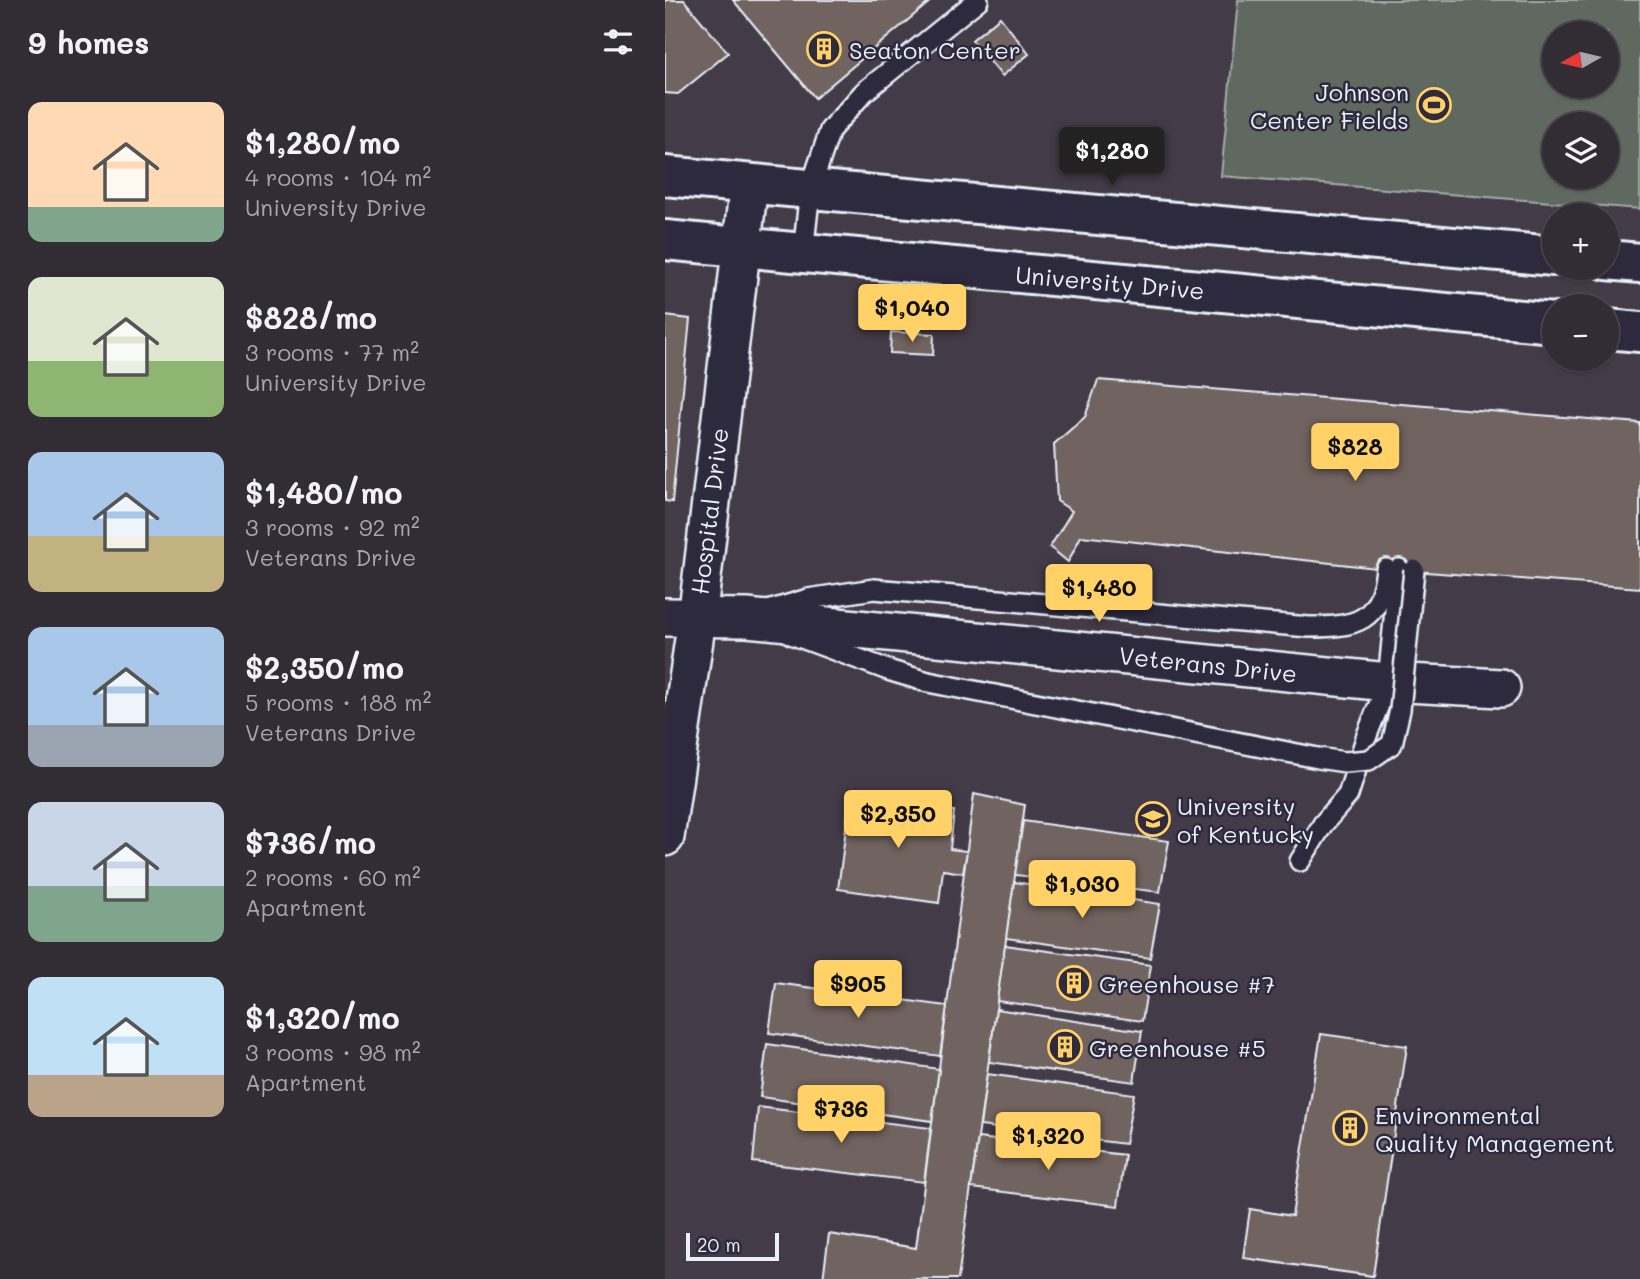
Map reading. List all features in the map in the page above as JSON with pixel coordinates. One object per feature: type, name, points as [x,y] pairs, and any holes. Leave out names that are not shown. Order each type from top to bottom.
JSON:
[{"type":"street","points":[[665,176],[1542,255]]},
{"type":"street","name":"Hospital Drive","points":[[665,837],[681,618],[743,247],[749,184]]},
{"type":"street","name":"University Drive","points":[[665,240],[1542,322]]},
{"type":"street","points":[[1619,261],[1640,263]]},
{"type":"street","points":[[1619,330],[1640,332]]},
{"type":"street","name":"Veterans Drive","points":[[681,618],[747,618],[1388,682],[1501,688]]},
{"type":"lane","points":[[803,253],[810,190],[830,130],[865,92],[978,0]]},
{"type":"lane","points":[[747,618],[808,599],[874,589],[1309,627],[1339,627],[1358,622],[1378,602],[1383,589],[1400,569]]},
{"type":"lane","points":[[1300,861],[1323,824],[1348,795],[1367,735],[1388,682],[1400,569]]},
{"type":"lane","points":[[747,618],[928,682],[1345,762],[1369,760],[1392,744],[1400,710],[1400,569]]},
{"type":"shaded area","name":"Johnson Center Fields","points":[[1238,0],[1640,0],[1640,209],[1619,207],[1619,203],[1564,203],[1221,176]]},
{"type":"building","points":[[665,0],[684,0],[728,53],[678,94],[665,93]]},
{"type":"building","name":"Seaton Center","points":[[733,0],[932,0],[815,98]]},
{"type":"building","points":[[1000,17],[1029,54],[1002,76],[972,40]]},
{"type":"building","points":[[665,316],[690,319],[672,502],[665,501]]},
{"type":"building","points":[[891,332],[934,334],[933,355],[890,353]]},
{"type":"building","points":[[1098,380],[1640,423],[1640,588],[1386,569],[1081,536],[1068,562],[1050,547],[1072,511],[1057,501],[1054,444],[1085,417]]},
{"type":"building","points":[[974,794],[1025,805],[958,1279],[823,1279],[829,1234],[916,1248]]},
{"type":"building","points":[[850,797],[954,811],[950,849],[967,851],[963,873],[943,870],[939,903],[838,889]]},
{"type":"building","points":[[1023,821],[1169,841],[1160,892],[1015,875]]},
{"type":"building","points":[[1014,882],[1160,904],[1150,958],[1006,938]]},
{"type":"building","name":"Greenhouse #7","points":[[1005,945],[1151,965],[1142,1021],[997,1001]]},
{"type":"building","points":[[776,983],[947,1006],[940,1056],[769,1033]]},
{"type":"building","name":"Greenhouse #5","points":[[996,1009],[1142,1031],[1134,1082],[989,1062]]},
{"type":"building","name":"Environmental Quality Management","points":[[1321,1034],[1407,1046],[1373,1276],[1243,1258],[1250,1209],[1292,1216]]},
{"type":"building","points":[[767,1044],[939,1069],[932,1121],[760,1097]]},
{"type":"building","points":[[987,1074],[1134,1094],[1125,1144],[980,1126]]},
{"type":"building","points":[[758,1107],[931,1128],[924,1182],[753,1162]]},
{"type":"building","points":[[978,1138],[1125,1155],[1118,1206],[971,1188]]},
{"type":"place","name":"Seaton Center","points":[[824,49]]},
{"type":"place","name":"Johnson Center Fields","points":[[1434,105]]},
{"type":"place","name":"University of Kentucky","points":[[1153,819]]},
{"type":"place","name":"Greenhouse #7","points":[[1074,983]]},
{"type":"place","name":"Greenhouse #5","points":[[1065,1047]]},
{"type":"place","name":"Environmental Quality Management","points":[[1350,1128]]}]
